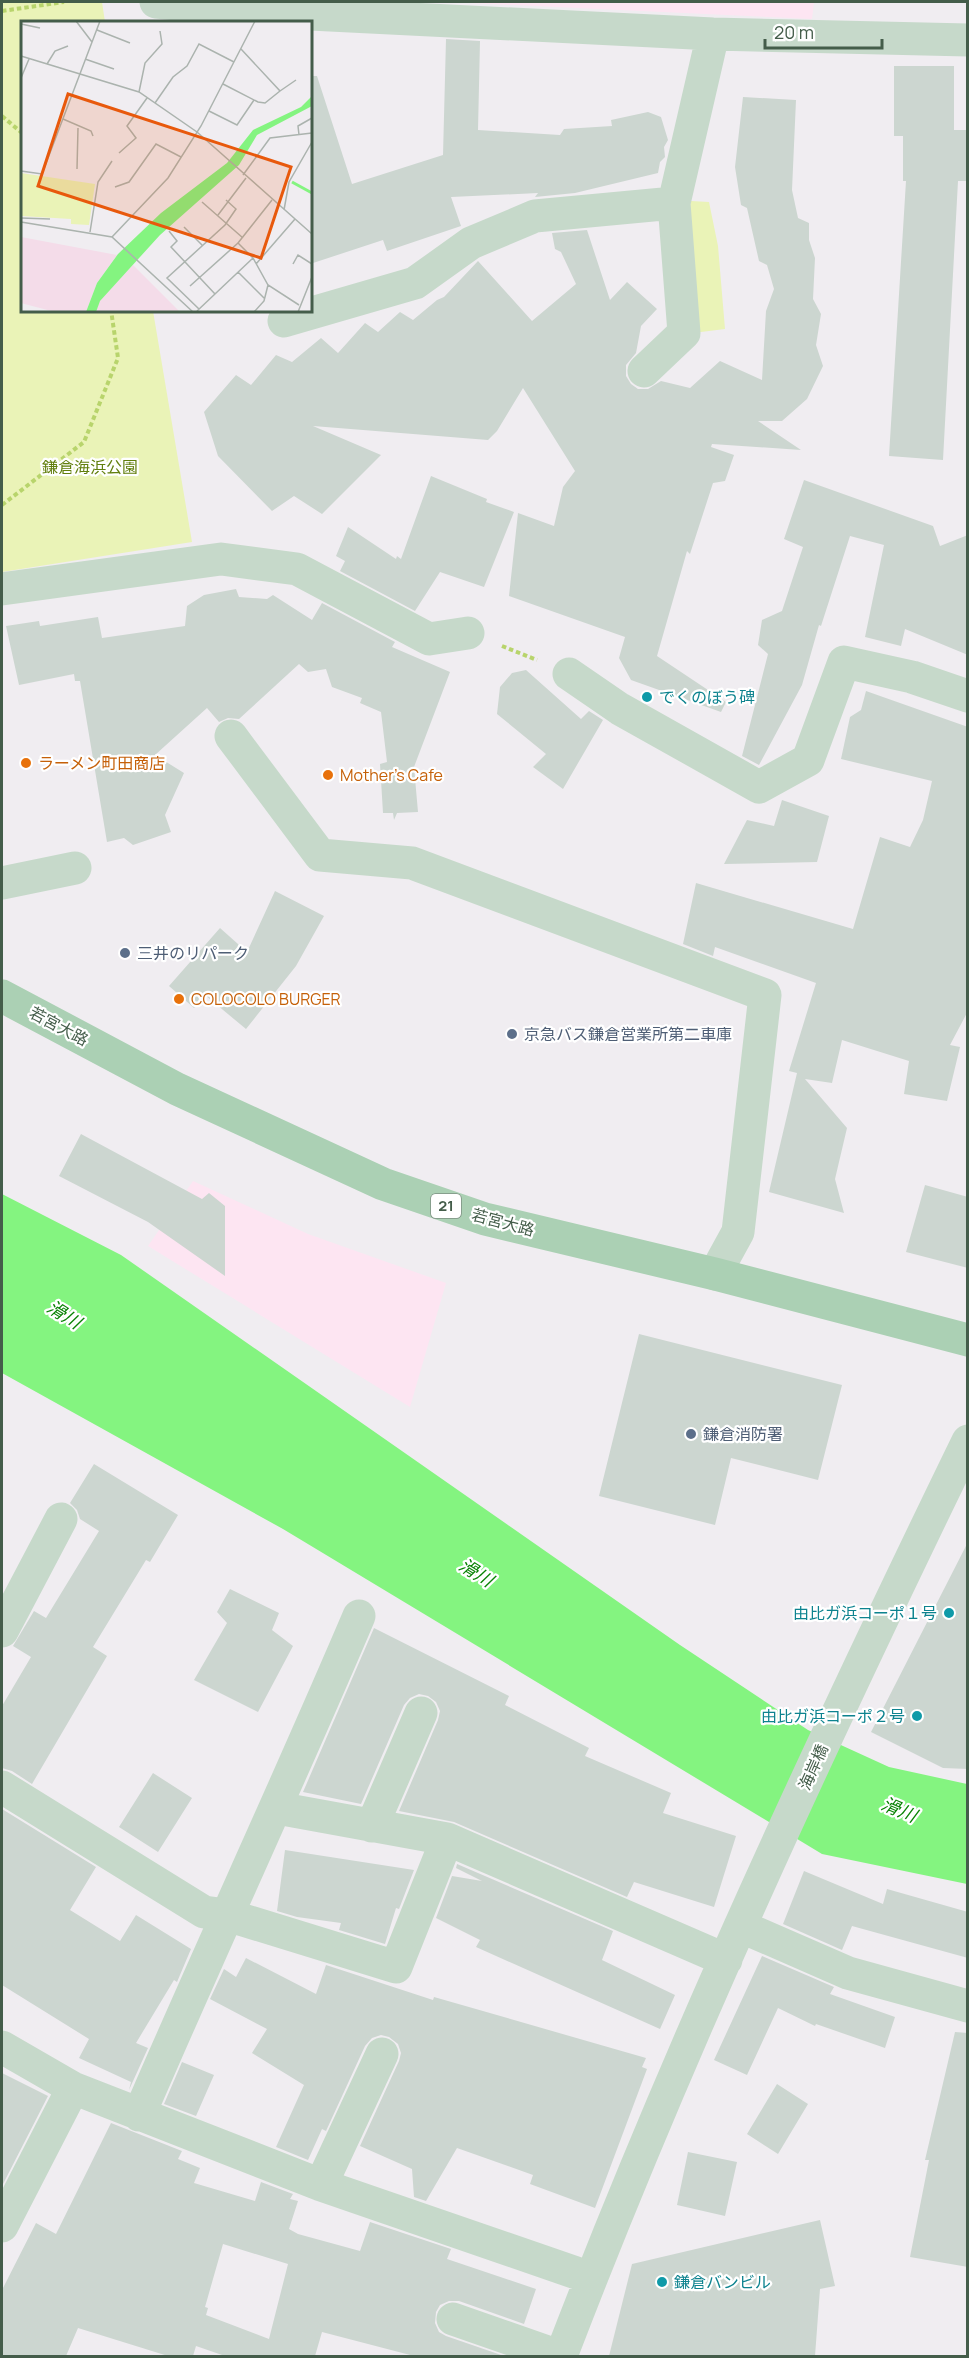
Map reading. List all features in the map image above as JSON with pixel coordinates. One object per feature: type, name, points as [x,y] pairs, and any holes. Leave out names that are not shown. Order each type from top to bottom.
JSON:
[{"type":"main road","name":"若宮大路","points":[[2,996],[177,1089],[383,1184],[485,1219],[715,1274],[968,1340]]},
{"type":"street","points":[[156,2],[250,11],[713,34],[968,40]]},
{"type":"street","points":[[644,371],[684,333],[674,203],[713,34]]},
{"type":"street","points":[[284,321],[415,283],[471,243],[535,216],[674,203]]},
{"type":"street","points":[[2,589],[221,559],[297,569],[429,639],[468,633]]},
{"type":"street","points":[[569,674],[620,709],[759,787],[808,760],[844,662],[912,677],[968,696]]},
{"type":"street","points":[[231,736],[320,855],[412,863],[765,995],[738,1232],[715,1274]]},
{"type":"street","points":[[2,883],[75,868]]},
{"type":"street","name":"海岸橋","points":[[560,2356],[740,1926],[784,1833],[842,1700],[968,1441]]},
{"type":"street","points":[[2,1631],[60,1519]]},
{"type":"street","points":[[139,2115],[277,1808],[359,1616]]},
{"type":"street","points":[[372,1826],[421,1713]]},
{"type":"street","points":[[2,1787],[204,1912],[227,1915],[396,1966],[447,1839]]},
{"type":"street","points":[[277,1808],[447,1839],[726,1960]]},
{"type":"street","points":[[740,1926],[848,1973],[968,2006]]},
{"type":"street","points":[[2,2047],[73,2088],[139,2115],[321,2185],[591,2278]]},
{"type":"street","points":[[321,2185],[382,2054]]},
{"type":"street","points":[[2,2226],[73,2088]]},
{"type":"street","points":[[453,2319],[560,2356]]},
{"type":"path","points":[[2,11],[64,2]]},
{"type":"path","points":[[2,116],[21,132]]},
{"type":"path","points":[[2,506],[84,442],[118,358],[111,312]]},
{"type":"path","points":[[468,633],[569,674]]},
{"type":"shaded area","points":[[447,2],[814,2],[812,19]]},
{"type":"shaded area","points":[[193,1181],[308,1234],[446,1283],[410,1407],[148,1246]]},
{"type":"green space","name":"鎌倉海浜公園","points":[[2,2],[102,2],[105,21],[21,21],[21,312],[153,312],[192,542],[2,572]]},
{"type":"green space","points":[[691,201],[709,202],[718,246],[725,329],[693,333],[684,229]]},
{"type":"water","name":"滑川","points":[[2,1194],[121,1255],[680,1645],[808,1730],[889,1767],[967,1784],[967,1884],[822,1854],[283,1529],[2,1373]]},
{"type":"building","points":[[446,39],[480,41],[478,130],[560,135],[564,129],[612,126],[611,120],[648,112],[661,117],[668,140],[664,147],[665,157],[660,162],[658,173],[575,193],[535,197],[538,193],[451,197],[461,226],[387,251],[383,240],[312,263],[312,76],[317,76],[352,184],[443,155]]},
{"type":"building","points":[[894,66],[954,66],[954,130],[968,130],[968,181],[958,181],[943,460],[889,456],[906,181],[903,181],[903,136],[894,136]]},
{"type":"building","points":[[743,97],[796,100],[792,190],[798,218],[809,223],[809,240],[815,258],[813,299],[821,314],[816,345],[823,366],[807,399],[782,421],[758,421],[801,450],[712,444],[711,447],[734,455],[725,481],[713,483],[690,554],[687,551],[657,656],[726,702],[721,712],[631,680],[619,658],[625,637],[509,596],[518,513],[554,526],[563,487],[575,471],[523,388],[497,431],[488,440],[313,426],[381,455],[322,514],[294,496],[272,511],[218,456],[204,412],[236,375],[251,385],[276,355],[292,362],[321,338],[338,353],[365,323],[378,332],[400,312],[413,320],[444,297],[478,261],[532,321],[576,284],[561,252],[555,249],[552,233],[587,230],[610,300],[627,282],[657,309],[641,326],[636,353],[626,365],[626,376],[638,389],[648,389],[661,381],[690,388],[720,361],[762,380],[766,311],[774,289],[767,265],[759,261],[747,208],[741,205],[735,167]]},
{"type":"building","points":[[431,476],[487,499],[486,502],[514,512],[484,587],[440,572],[415,611],[340,571],[345,561],[336,556],[348,527],[396,559],[397,556],[401,559]]},
{"type":"building","points":[[804,480],[933,526],[940,546],[968,535],[968,655],[905,629],[901,646],[865,637],[884,545],[850,536],[821,626],[819,625],[802,685],[759,765],[742,756],[768,654],[758,645],[762,620],[782,611],[803,547],[784,539]]},
{"type":"building","points":[[236,589],[239,597],[267,599],[273,595],[312,620],[322,603],[395,642],[392,647],[450,672],[414,767],[418,812],[397,813],[394,820],[393,813],[383,813],[380,764],[387,762],[381,712],[360,703],[362,698],[332,687],[326,669],[308,672],[299,664],[239,719],[228,718],[219,722],[207,708],[155,755],[184,773],[165,815],[171,832],[133,845],[124,838],[107,842],[80,681],[75,681],[74,674],[19,685],[6,626],[39,621],[40,626],[98,617],[102,638],[185,626],[187,606],[204,595]]},
{"type":"building","points":[[526,670],[581,719],[589,711],[603,720],[563,789],[533,767],[546,754],[497,714],[500,687],[512,673]]},
{"type":"building","points":[[866,691],[968,727],[968,1011],[950,1045],[960,1047],[947,1101],[904,1094],[909,1061],[842,1040],[832,1083],[805,1079],[847,1128],[835,1179],[844,1213],[769,1192],[797,1073],[789,1071],[816,983],[715,947],[713,956],[683,944],[696,883],[853,929],[880,837],[910,847],[923,820],[932,781],[841,759],[850,717],[861,710]]},
{"type":"building","points":[[782,800],[829,816],[817,862],[724,864],[747,820],[774,826]]},
{"type":"building","points":[[275,891],[324,916],[296,966],[246,1029],[205,995],[194,1008],[169,986],[220,928],[247,952]]},
{"type":"building","points":[[81,1134],[202,1199],[209,1193],[225,1206],[225,1276],[148,1222],[59,1176]]},
{"type":"building","points":[[925,1185],[968,1197],[968,1268],[906,1252]]},
{"type":"building","points":[[639,1334],[842,1385],[818,1480],[731,1458],[715,1525],[599,1496]]},
{"type":"building","points":[[94,1464],[178,1515],[150,1562],[146,1560],[93,1647],[107,1656],[32,1784],[12,1771],[2,1768],[2,1706],[31,1657],[13,1646],[34,1611],[46,1618],[99,1531],[80,1519],[77,1510],[70,1503]]},
{"type":"building","points":[[968,1542],[968,1769],[943,1768],[871,1732]]},
{"type":"building","points":[[230,1589],[279,1613],[272,1630],[293,1646],[258,1712],[194,1680],[227,1623],[217,1612]]},
{"type":"building","points":[[374,1628],[509,1696],[505,1705],[589,1748],[585,1756],[671,1793],[663,1813],[736,1836],[714,1907],[634,1882],[627,1897],[454,1822],[399,1811],[438,1720],[440,1711],[436,1702],[428,1696],[419,1694],[410,1698],[404,1705],[361,1804],[303,1792]]},
{"type":"building","points":[[153,1773],[192,1798],[158,1852],[119,1827]]},
{"type":"building","points":[[2,1809],[96,1867],[70,1910],[120,1941],[136,1915],[191,1949],[177,1982],[174,1980],[136,2043],[148,2048],[129,2090],[131,2082],[79,2058],[89,2039],[2,1985]]},
{"type":"building","points":[[285,1850],[414,1870],[399,1909],[396,1908],[385,1944],[339,1930],[341,1923],[297,1917],[277,1911]]},
{"type":"building","points":[[457,1864],[613,1931],[602,1960],[675,1995],[660,2029],[476,1947],[480,1940],[436,1918],[452,1876],[482,1881],[456,1868]]},
{"type":"building","points":[[804,1871],[883,1904],[887,1889],[968,1912],[968,1958],[852,1926],[842,1950],[783,1924]]},
{"type":"building","points":[[762,1956],[834,1987],[830,1994],[895,2017],[885,2048],[816,2024],[815,2026],[778,2008],[747,2075],[714,2060]]},
{"type":"building","points":[[246,1958],[316,1994],[326,1965],[433,2000],[434,1997],[646,2058],[642,2067],[647,2069],[595,2208],[530,2184],[533,2175],[457,2148],[426,2201],[414,2197],[412,2169],[360,2146],[401,2053],[398,2044],[389,2037],[381,2035],[372,2038],[365,2046],[326,2131],[322,2129],[308,2160],[276,2147],[304,2085],[252,2053],[267,2029],[210,1999],[224,1969],[236,1977]]},
{"type":"building","points":[[955,2032],[968,2033],[968,2267],[910,2257],[929,2160],[925,2160]]},
{"type":"building","points":[[182,2062],[214,2075],[196,2116],[164,2104]]},
{"type":"building","points":[[2,2073],[48,2096],[2,2186]]},
{"type":"building","points":[[777,2084],[808,2104],[778,2154],[747,2134]]},
{"type":"building","points":[[111,2123],[182,2151],[178,2159],[200,2168],[194,2183],[255,2201],[261,2182],[293,2194],[290,2199],[298,2201],[289,2229],[298,2234],[360,2251],[370,2222],[451,2249],[447,2259],[536,2289],[524,2324],[459,2301],[449,2301],[440,2305],[436,2312],[435,2323],[439,2332],[504,2356],[414,2356],[322,2332],[315,2356],[225,2356],[196,2346],[193,2356],[168,2356],[78,2328],[66,2356],[2,2356],[2,2290],[36,2223],[56,2234]],"holes":[[[223,2244],[288,2264],[269,2339],[206,2315],[208,2308],[205,2307]]]},
{"type":"building","points":[[688,2152],[737,2162],[725,2216],[677,2205]]},
{"type":"building","points":[[820,2220],[835,2286],[820,2289],[815,2356],[609,2356],[632,2264]]},
{"type":"place","name":"でくのぼう碑","points":[[647,697]]},
{"type":"place","name":"ラーメン町田商店","points":[[26,763]]},
{"type":"place","name":"Mother's Cafe","points":[[328,775]]},
{"type":"place","name":"三井のリパーク","points":[[125,953]]},
{"type":"place","name":"COLOCOLO BURGER","points":[[179,999]]},
{"type":"place","name":"京急バス鎌倉営業所第二車庫","points":[[512,1034]]},
{"type":"place","name":"鎌倉消防署","points":[[691,1434]]},
{"type":"place","name":"由比ガ浜コーポ１号","points":[[949,1613]]},
{"type":"place","name":"由比ガ浜コーポ２号","points":[[917,1716]]},
{"type":"place","name":"鎌倉バンビル","points":[[662,2282]]}]
